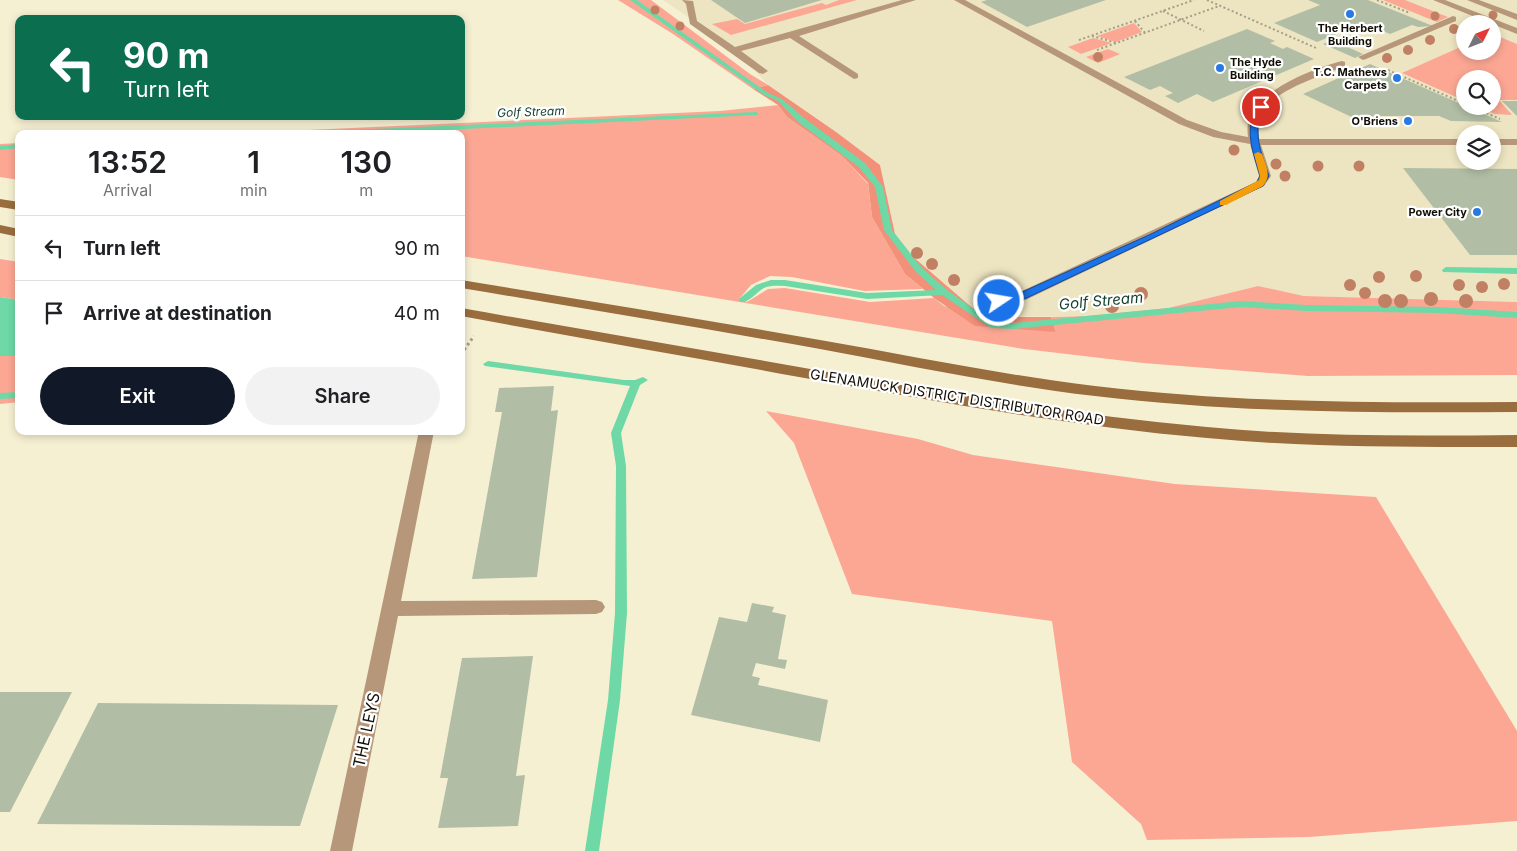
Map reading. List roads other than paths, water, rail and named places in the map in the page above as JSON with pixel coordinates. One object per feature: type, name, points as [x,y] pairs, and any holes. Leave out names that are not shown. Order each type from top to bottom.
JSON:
[{"type":"main road","points":[[0,203],[15,205]]},
{"type":"main road","points":[[0,229],[15,231]]},
{"type":"main road","name":"GLENAMUCK DISTRICT DISTRIBUTOR ROAD","points":[[465,285],[784,338],[913,363],[1096,391],[1300,406],[1405,408],[1517,407]]},
{"type":"main road","name":"GLENAMUCK DISTRICT DISTRIBUTOR ROAD","points":[[465,313],[902,391],[1101,422],[1208,433],[1315,440],[1517,441]]},
{"type":"street","points":[[686,0],[690,3],[693,22],[763,70]]},
{"type":"street","points":[[735,50],[912,0]]},
{"type":"street","points":[[958,0],[1182,122],[1218,135],[1254,142],[1456,142]]},
{"type":"street","points":[[1437,0],[1517,31]]},
{"type":"street","points":[[1471,0],[1517,17]]},
{"type":"street","points":[[1364,57],[1453,19]]},
{"type":"street","points":[[792,35],[854,76]]},
{"type":"street","points":[[991,298],[1006,302],[1012,301],[1260,184],[1265,176],[1254,142],[1254,118],[1261,107],[1292,86],[1342,64]]},
{"type":"street","points":[[1501,142],[1517,142]]},
{"type":"street","name":"THE LEYS","points":[[341,851],[426,435]]},
{"type":"street","points":[[391,609],[596,607]]},
{"type":"waterway","name":"Golf Stream","points":[[633,0],[766,94],[780,100],[801,120],[862,165],[879,187],[888,230],[919,270],[944,292]]},
{"type":"waterway","name":"Golf Stream","points":[[396,130],[756,114]]},
{"type":"waterway","name":"Golf Stream","points":[[0,148],[15,146]]},
{"type":"waterway","points":[[1446,270],[1517,271]]},
{"type":"waterway","points":[[743,300],[759,287],[771,283],[785,283],[867,296],[944,292]]},
{"type":"waterway","name":"Golf Stream","points":[[944,292],[994,326],[1013,326],[1241,304],[1306,308],[1439,310],[1517,315]]},
{"type":"waterway","points":[[488,364],[624,383],[636,383]]},
{"type":"waterway","points":[[636,383],[643,380]]},
{"type":"waterway","points":[[592,851],[614,700],[621,613],[621,466],[616,433],[636,383]]},
{"type":"waterway","points":[[0,396],[15,395]]},
{"type":"place","name":"The Herbert Building","points":[[1350,14]]},
{"type":"place","name":"The Hyde Building","points":[[1220,68]]},
{"type":"place","name":"T.C. Mathews Carpets","points":[[1397,78]]},
{"type":"place","name":"O'Briens","points":[[1408,121]]},
{"type":"place","name":"Power City","points":[[1477,212]]}]
